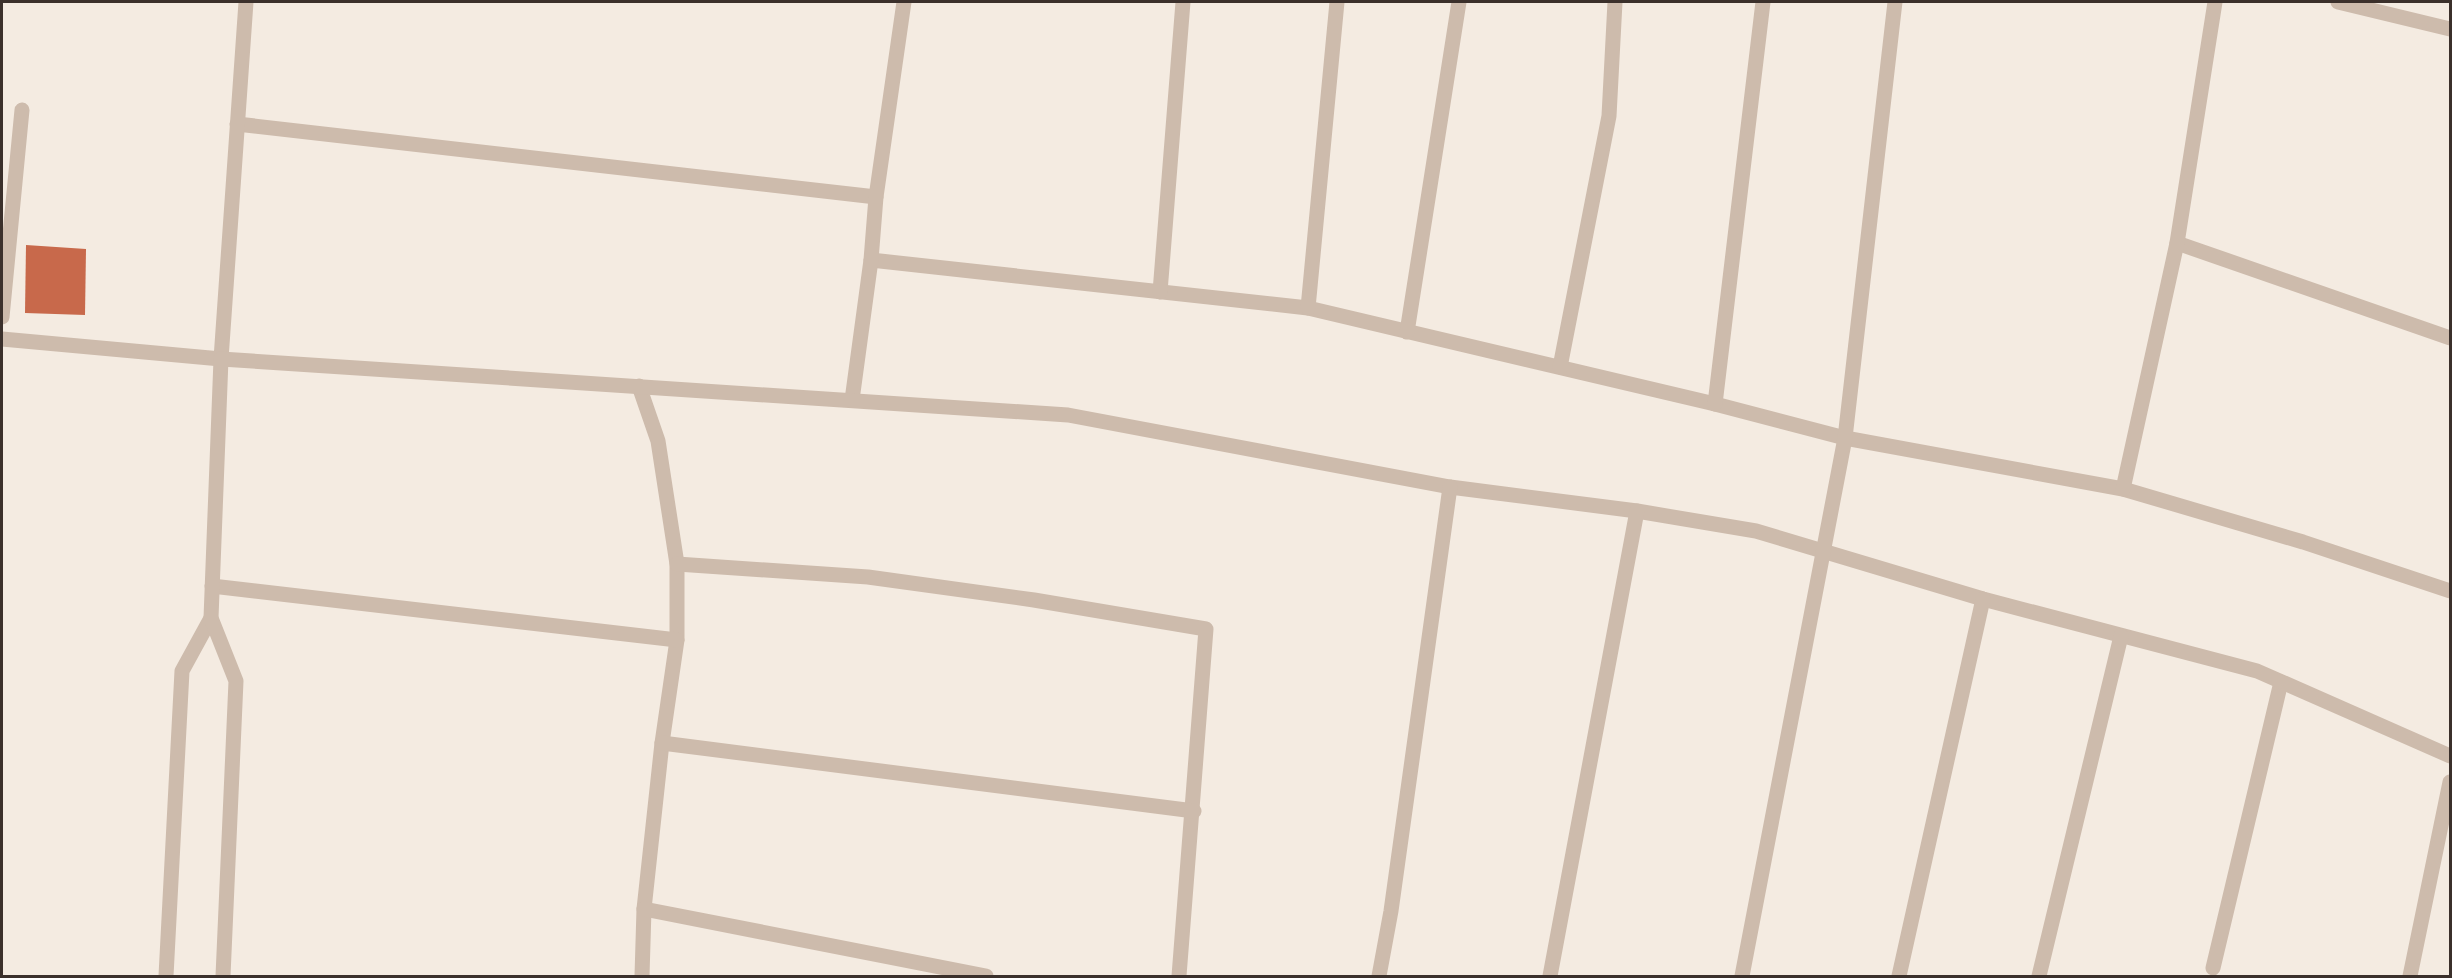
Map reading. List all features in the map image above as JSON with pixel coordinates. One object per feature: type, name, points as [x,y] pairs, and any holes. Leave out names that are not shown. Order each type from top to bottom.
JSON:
[{"type":"street","points":[[223,976],[236,681],[211,618],[221,359],[246,2]]},
{"type":"street","points":[[852,400],[871,260],[876,197],[904,2]]},
{"type":"street","points":[[1160,292],[1183,2]]},
{"type":"street","points":[[1308,308],[1337,2]]},
{"type":"street","points":[[1407,332],[1459,2]]},
{"type":"street","points":[[1560,367],[1609,116],[1615,2]]},
{"type":"street","points":[[1715,404],[1763,2]]},
{"type":"street","points":[[1742,976],[1845,438],[1895,2]]},
{"type":"street","points":[[2123,489],[2177,243],[2215,2]]},
{"type":"street","points":[[2338,2],[2367,4],[2451,28]]},
{"type":"street","points":[[2,317],[22,110]]},
{"type":"street","points":[[237,124],[876,197]]},
{"type":"street","points":[[2177,243],[2451,338]]},
{"type":"street","points":[[871,260],[1308,308],[1715,404],[1845,438],[2123,489],[2303,542],[2451,591]]},
{"type":"street","points":[[2,339],[221,359],[1068,415],[1450,487],[1636,511],[1756,531],[1983,599],[2257,671],[2451,756]]},
{"type":"street","points":[[639,386],[658,441],[676,564],[677,640],[662,743],[644,909],[642,976]]},
{"type":"street","points":[[1379,976],[1391,911],[1450,487]]},
{"type":"street","points":[[1550,976],[1636,511]]},
{"type":"street","points":[[676,564],[868,577],[1034,600],[1206,629],[1194,811],[1179,976]]},
{"type":"street","points":[[212,586],[677,640]]},
{"type":"street","points":[[1899,976],[1983,599]]},
{"type":"street","points":[[166,976],[182,671],[211,618]]},
{"type":"street","points":[[2039,976],[2121,636]]},
{"type":"street","points":[[2213,968],[2282,682]]},
{"type":"street","points":[[662,743],[1194,811]]},
{"type":"street","points":[[2410,976],[2451,782]]},
{"type":"street","points":[[644,909],[986,976]]},
{"type":"building","points":[[26,245],[86,249],[85,315],[25,313]]}]
